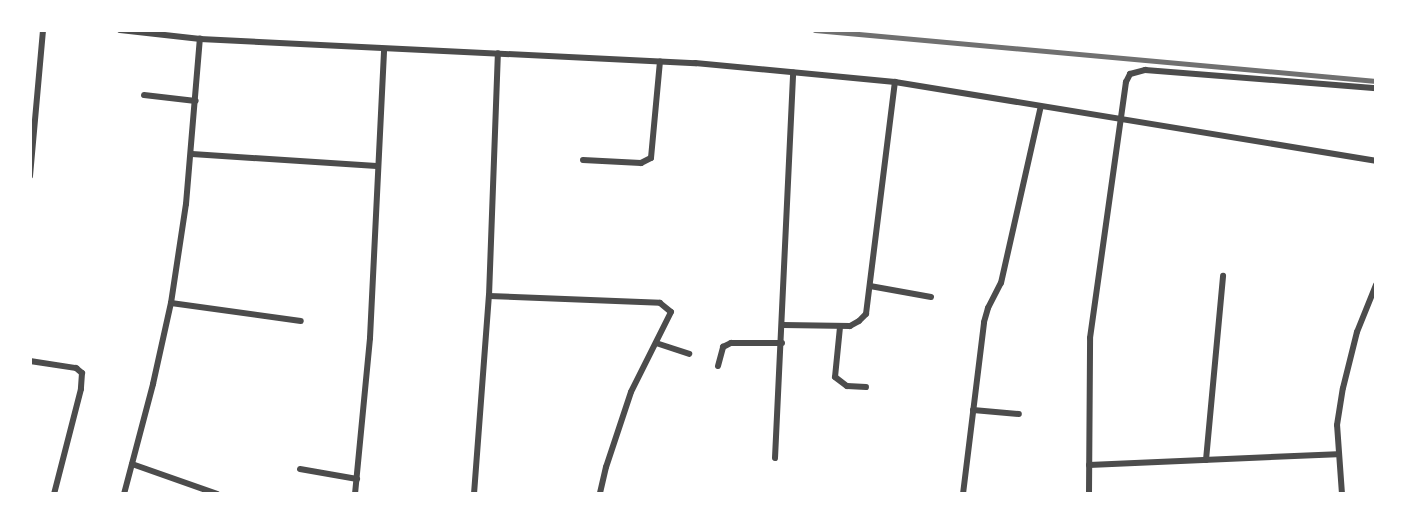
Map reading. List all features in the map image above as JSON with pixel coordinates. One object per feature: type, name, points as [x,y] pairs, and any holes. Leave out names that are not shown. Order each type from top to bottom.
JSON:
[{"type":"street","points":[[30,176],[43,30]]},
{"type":"street","points":[[120,30],[200,39],[660,61],[895,82],[1376,161]]},
{"type":"street","points":[[124,494],[153,384],[171,303],[192,154],[200,39]]},
{"type":"street","points":[[356,494],[370,338],[384,49]]},
{"type":"street","points":[[474,494],[489,296],[498,53]]},
{"type":"street","points":[[583,160],[641,163],[651,158],[660,61]]},
{"type":"street","points":[[1089,494],[1090,338],[1126,82],[1136,71],[1376,88]]},
{"type":"street","points":[[775,458],[793,72]]},
{"type":"street","points":[[783,325],[840,327],[859,321],[866,314],[895,82]]},
{"type":"street","points":[[144,95],[195,101]]},
{"type":"street","points":[[963,494],[984,322],[988,308],[1001,283],[1041,106]]},
{"type":"street","points":[[192,154],[377,166]]},
{"type":"street","points":[[1206,460],[1223,276]]},
{"type":"street","points":[[1342,494],[1337,454],[1337,425],[1343,388],[1358,332],[1374,296],[1376,285]]},
{"type":"street","points":[[870,286],[931,297]]},
{"type":"street","points":[[489,296],[660,303],[671,312],[631,392],[609,458],[600,494]]},
{"type":"street","points":[[171,303],[301,321]]},
{"type":"street","points":[[840,327],[835,377],[847,386],[866,387]]},
{"type":"street","points":[[656,343],[689,354]]},
{"type":"street","points":[[718,366],[723,347],[731,343],[782,343]]},
{"type":"street","points":[[30,361],[76,368],[82,373],[81,389],[54,494]]},
{"type":"street","points":[[973,410],[1018,414]]},
{"type":"street","points":[[1089,465],[1337,454]]},
{"type":"street","points":[[132,464],[217,494]]},
{"type":"street","points":[[300,469],[357,479]]},
{"type":"railway","points":[[815,30],[1376,81]]}]
